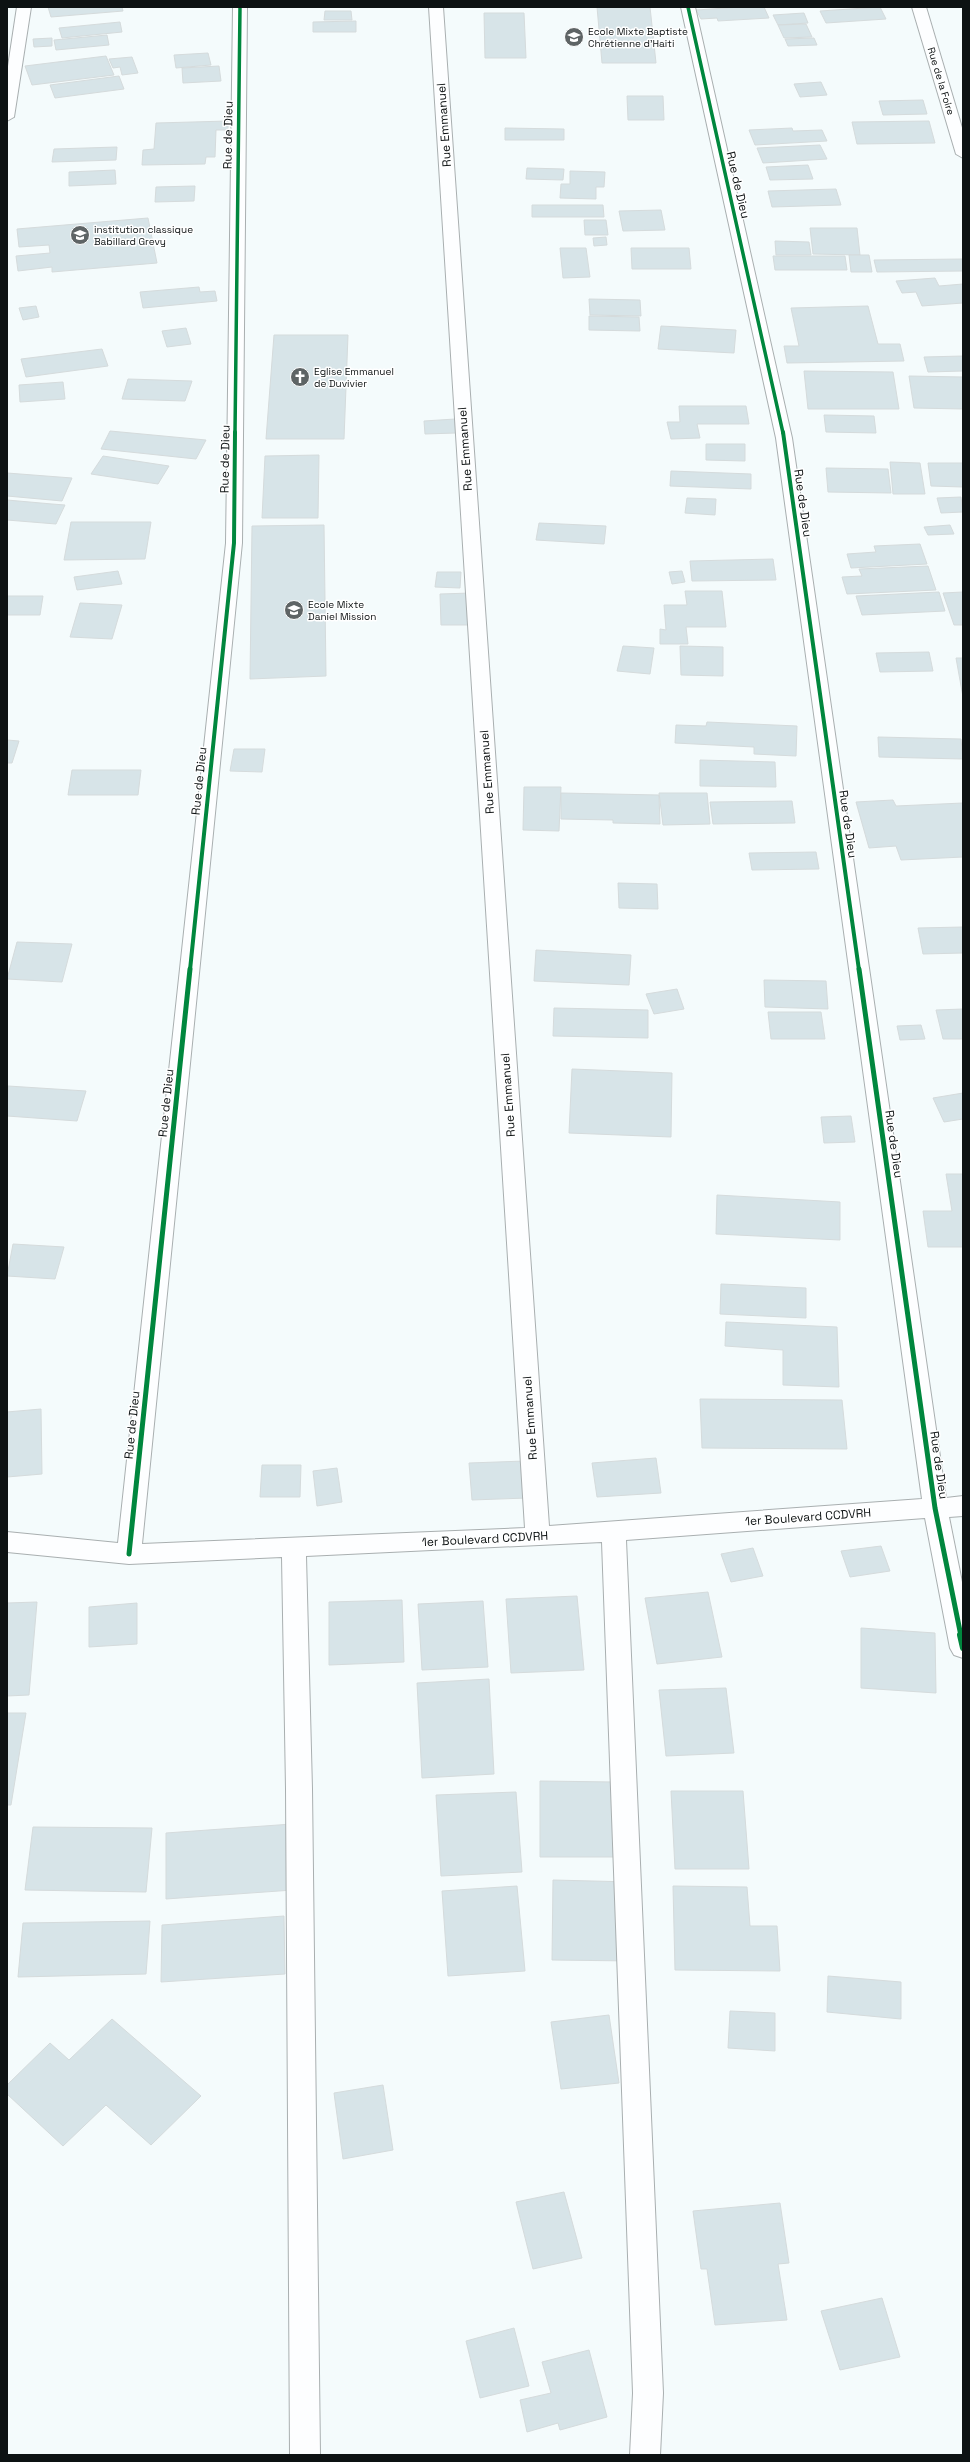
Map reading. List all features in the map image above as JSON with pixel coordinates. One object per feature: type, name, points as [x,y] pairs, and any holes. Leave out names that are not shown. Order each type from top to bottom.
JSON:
[{"type":"street","points":[[7,117],[24,7]]},
{"type":"street","name":"Rue de Dieu","points":[[129,1554],[234,543],[240,7]]},
{"type":"street","name":"Rue Emmanuel","points":[[436,7],[538,1537]]},
{"type":"street","name":"Rue de Dieu","points":[[688,7],[784,438],[935,1508],[963,1648]]},
{"type":"street","name":"Rue de la Foire","points":[[919,7],[963,154]]},
{"type":"street","name":"1er Boulevard CCDVRH","points":[[7,1542],[129,1554],[538,1537],[963,1506]]},
{"type":"street","points":[[614,1531],[648,2393],[645,2455]]},
{"type":"street","points":[[294,1547],[299,1789],[305,2455]]},
{"type":"building","points":[[48,7],[122,7],[123,11],[51,17]]},
{"type":"building","points":[[597,7],[650,7],[656,63],[602,63]]},
{"type":"building","points":[[764,7],[769,18],[718,21],[717,18],[701,19],[696,10]]},
{"type":"building","points":[[880,7],[886,19],[826,23],[820,11]]},
{"type":"building","points":[[325,11],[351,11],[352,20],[324,20]]},
{"type":"building","points":[[484,13],[524,13],[526,58],[485,58]]},
{"type":"building","points":[[804,13],[808,23],[778,25],[773,15]]},
{"type":"building","points":[[356,21],[356,32],[313,32],[313,22]]},
{"type":"building","points":[[120,22],[122,32],[62,38],[59,28]]},
{"type":"building","points":[[806,24],[812,37],[784,38],[778,25]]},
{"type":"building","points":[[107,35],[109,45],[56,50],[54,40]]},
{"type":"building","points":[[52,38],[52,46],[34,47],[33,39]]},
{"type":"building","points":[[814,38],[817,45],[788,46],[785,39]]},
{"type":"building","points":[[208,53],[211,65],[176,68],[174,55]]},
{"type":"building","points":[[106,56],[114,75],[32,85],[25,66]]},
{"type":"building","points":[[132,57],[138,73],[122,75],[120,67],[113,68],[109,59]]},
{"type":"building","points":[[219,66],[221,81],[183,83],[182,68]]},
{"type":"building","points":[[119,76],[124,89],[55,98],[50,85]]},
{"type":"building","points":[[821,82],[827,95],[800,97],[794,84]]},
{"type":"building","points":[[627,96],[663,96],[664,120],[628,120]]},
{"type":"building","points":[[923,100],[927,114],[883,115],[879,101]]},
{"type":"building","points":[[228,121],[228,130],[216,130],[215,157],[206,157],[205,164],[142,165],[143,150],[154,149],[156,123]]},
{"type":"building","points":[[929,121],[935,143],[857,144],[852,122]]},
{"type":"building","points":[[505,128],[564,129],[564,140],[505,140]]},
{"type":"building","points":[[792,128],[793,131],[822,130],[827,141],[755,145],[749,130]]},
{"type":"building","points":[[820,145],[827,159],[763,163],[757,148]]},
{"type":"building","points":[[117,147],[116,160],[52,162],[54,149]]},
{"type":"building","points":[[808,165],[813,179],[770,180],[766,167]]},
{"type":"building","points":[[527,168],[564,169],[563,180],[526,179]]},
{"type":"building","points":[[115,170],[116,184],[69,186],[69,172]]},
{"type":"building","points":[[570,171],[605,172],[604,187],[596,187],[596,199],[560,198],[561,184],[570,184]]},
{"type":"building","points":[[195,186],[194,201],[155,202],[156,187]]},
{"type":"building","points":[[836,189],[841,205],[772,207],[768,191]]},
{"type":"building","points":[[532,205],[603,205],[604,217],[532,217]]},
{"type":"building","points":[[661,210],[665,230],[623,231],[619,211]]},
{"type":"building","points":[[148,218],[157,263],[52,272],[52,267],[18,271],[16,256],[50,253],[49,245],[19,247],[17,229]]},
{"type":"building","points":[[584,220],[606,220],[608,235],[585,235]]},
{"type":"building","points":[[810,228],[857,228],[860,255],[813,254]]},
{"type":"building","points":[[606,237],[607,245],[594,246],[593,238]]},
{"type":"building","points":[[775,241],[809,242],[811,255],[776,255]]},
{"type":"building","points":[[560,248],[586,248],[590,277],[563,278]]},
{"type":"building","points":[[631,248],[689,248],[691,269],[632,269]]},
{"type":"building","points":[[849,255],[869,255],[872,272],[851,272]]},
{"type":"building","points":[[773,256],[845,256],[847,270],[775,270]]},
{"type":"building","points":[[963,259],[963,271],[877,272],[874,260]]},
{"type":"building","points":[[935,278],[939,286],[963,284],[963,303],[922,306],[916,292],[902,293],[896,281]]},
{"type":"building","points":[[199,287],[200,292],[215,291],[217,301],[143,308],[140,292]]},
{"type":"building","points":[[589,299],[640,300],[641,316],[590,315]]},
{"type":"building","points":[[36,306],[39,317],[23,320],[19,308]]},
{"type":"building","points":[[868,306],[878,344],[900,344],[904,361],[787,363],[784,346],[799,346],[791,308]]},
{"type":"building","points":[[589,316],[639,317],[640,331],[589,330]]},
{"type":"building","points":[[661,326],[736,330],[734,353],[658,349]]},
{"type":"building","points":[[186,328],[191,344],[167,347],[162,331]]},
{"type":"building","points":[[274,335],[348,335],[344,439],[266,439]]},
{"type":"building","points":[[102,349],[108,366],[26,377],[21,359]]},
{"type":"building","points":[[963,356],[963,371],[928,372],[924,357]]},
{"type":"building","points":[[804,371],[893,372],[899,409],[808,409]]},
{"type":"building","points":[[909,376],[963,377],[963,409],[914,408]]},
{"type":"building","points":[[128,379],[192,381],[185,401],[122,399]]},
{"type":"building","points":[[63,382],[65,399],[20,402],[19,385]]},
{"type":"building","points":[[679,406],[746,406],[749,424],[697,424],[700,438],[671,439],[667,422],[680,422]]},
{"type":"building","points":[[824,415],[874,416],[876,433],[826,432]]},
{"type":"building","points":[[455,419],[456,433],[425,434],[424,421]]},
{"type":"building","points":[[110,431],[206,440],[196,459],[101,449]]},
{"type":"building","points":[[706,444],[745,444],[745,461],[706,460]]},
{"type":"building","points":[[319,455],[318,518],[262,518],[265,456]]},
{"type":"building","points":[[103,456],[169,466],[158,484],[91,474]]},
{"type":"building","points":[[890,462],[920,463],[925,494],[893,494]]},
{"type":"building","points":[[928,463],[963,463],[963,487],[931,486]]},
{"type":"building","points":[[826,468],[888,469],[891,493],[828,492]]},
{"type":"building","points":[[671,471],[751,474],[751,489],[670,486]]},
{"type":"building","points":[[7,473],[72,478],[62,501],[7,496]]},
{"type":"building","points":[[961,497],[963,512],[941,513],[937,498]]},
{"type":"building","points":[[687,498],[716,499],[715,515],[685,513]]},
{"type":"building","points":[[7,500],[65,505],[56,524],[7,520]]},
{"type":"building","points":[[71,522],[151,522],[145,559],[64,560]]},
{"type":"building","points":[[539,523],[606,526],[604,544],[536,540]]},
{"type":"building","points":[[324,525],[326,676],[250,679],[252,526]]},
{"type":"building","points":[[950,525],[954,534],[928,535],[924,527]]},
{"type":"building","points":[[920,544],[927,564],[851,568],[847,554],[876,552],[874,546]]},
{"type":"building","points":[[773,559],[776,580],[692,581],[690,561]]},
{"type":"building","points":[[928,566],[936,590],[847,594],[842,577],[862,576],[859,569]]},
{"type":"building","points":[[118,571],[122,584],[77,590],[74,577]]},
{"type":"building","points":[[682,571],[685,582],[672,584],[669,572]]},
{"type":"building","points":[[437,572],[461,572],[460,588],[435,587]]},
{"type":"building","points":[[685,591],[722,591],[726,627],[686,627],[688,644],[660,644],[660,629],[666,630],[664,605],[687,605]]},
{"type":"building","points":[[939,592],[945,611],[862,615],[856,596]]},
{"type":"building","points":[[963,592],[963,625],[954,625],[943,593]]},
{"type":"building","points":[[471,593],[471,625],[441,625],[440,594]]},
{"type":"building","points":[[7,596],[43,596],[40,615],[7,615]]},
{"type":"building","points":[[80,603],[122,605],[112,639],[70,637]]},
{"type":"building","points":[[623,646],[654,648],[650,674],[617,671]]},
{"type":"building","points":[[680,646],[723,647],[723,676],[681,675]]},
{"type":"building","points":[[929,652],[933,671],[880,672],[876,653]]},
{"type":"building","points":[[956,658],[963,658],[963,697]]},
{"type":"building","points":[[707,722],[797,726],[796,756],[754,754],[754,747],[675,743],[676,725],[706,726]]},
{"type":"building","points":[[878,737],[961,739],[963,759],[879,757]]},
{"type":"building","points":[[7,740],[19,741],[12,763],[7,763]]},
{"type":"building","points":[[234,749],[265,749],[262,772],[230,771]]},
{"type":"building","points":[[700,760],[775,762],[776,787],[700,786]]},
{"type":"building","points":[[72,770],[141,770],[138,795],[68,795]]},
{"type":"building","points":[[524,787],[561,787],[559,831],[523,830]]},
{"type":"building","points":[[561,793],[659,795],[660,824],[613,823],[613,820],[561,819]]},
{"type":"building","points":[[659,793],[707,793],[710,824],[663,825]]},
{"type":"building","points":[[893,800],[896,806],[963,803],[963,857],[901,860],[896,846],[869,848],[856,802]]},
{"type":"building","points":[[792,801],[795,823],[713,824],[710,802]]},
{"type":"building","points":[[816,852],[819,869],[752,870],[749,853]]},
{"type":"building","points":[[618,883],[657,884],[658,909],[619,908]]},
{"type":"building","points":[[963,927],[963,953],[923,954],[918,928]]},
{"type":"building","points":[[17,942],[72,944],[62,982],[7,979]]},
{"type":"building","points":[[536,950],[631,955],[629,985],[534,981]]},
{"type":"building","points":[[764,980],[826,981],[828,1009],[765,1007]]},
{"type":"building","points":[[677,989],[684,1009],[654,1014],[646,994]]},
{"type":"building","points":[[554,1008],[648,1010],[648,1038],[553,1036]]},
{"type":"building","points":[[963,1009],[963,1039],[943,1039],[936,1010]]},
{"type":"building","points":[[768,1012],[821,1012],[825,1039],[771,1039]]},
{"type":"building","points":[[921,1025],[925,1039],[900,1040],[897,1026]]},
{"type":"building","points":[[572,1069],[672,1073],[671,1137],[569,1133]]},
{"type":"building","points":[[8,1086],[86,1091],[77,1121],[7,1116]]},
{"type":"building","points":[[963,1093],[963,1119],[944,1122],[933,1098]]},
{"type":"building","points":[[851,1116],[855,1142],[824,1143],[821,1117]]},
{"type":"building","points":[[946,1174],[963,1174],[963,1247],[928,1247],[923,1211],[952,1211]]},
{"type":"building","points":[[717,1195],[840,1202],[840,1240],[716,1234]]},
{"type":"building","points":[[13,1244],[64,1247],[55,1279],[7,1276]]},
{"type":"building","points":[[721,1284],[806,1288],[806,1318],[720,1314]]},
{"type":"building","points":[[726,1322],[837,1327],[839,1387],[783,1385],[783,1350],[725,1346]]},
{"type":"building","points":[[700,1399],[842,1400],[847,1449],[702,1448]]},
{"type":"building","points":[[41,1409],[42,1474],[7,1477],[7,1412]]},
{"type":"building","points":[[656,1458],[661,1493],[597,1497],[592,1463]]},
{"type":"building","points":[[525,1461],[527,1498],[472,1500],[469,1463]]},
{"type":"building","points":[[262,1465],[301,1465],[300,1497],[260,1497]]},
{"type":"building","points":[[337,1468],[342,1502],[317,1506],[313,1471]]},
{"type":"building","points":[[881,1546],[890,1571],[850,1577],[841,1551]]},
{"type":"building","points":[[753,1548],[763,1576],[731,1582],[721,1554]]},
{"type":"building","points":[[708,1592],[722,1657],[657,1664],[645,1598]]},
{"type":"building","points":[[577,1596],[584,1670],[511,1673],[506,1599]]},
{"type":"building","points":[[402,1600],[404,1662],[329,1665],[329,1602]]},
{"type":"building","points":[[483,1601],[488,1667],[422,1670],[418,1604]]},
{"type":"building","points":[[37,1602],[29,1695],[7,1696],[7,1603]]},
{"type":"building","points":[[137,1603],[137,1644],[89,1647],[89,1607]]},
{"type":"building","points":[[861,1628],[935,1633],[936,1693],[861,1688]]},
{"type":"building","points":[[489,1679],[494,1774],[422,1778],[417,1683]]},
{"type":"building","points":[[726,1688],[734,1753],[666,1756],[659,1690]]},
{"type":"building","points":[[7,1713],[26,1713],[11,1805],[7,1805]]},
{"type":"building","points":[[540,1781],[614,1782],[616,1857],[540,1857]]},
{"type":"building","points":[[671,1791],[743,1791],[749,1869],[675,1869]]},
{"type":"building","points":[[516,1792],[522,1872],[441,1876],[436,1795]]},
{"type":"building","points":[[292,1824],[293,1890],[166,1899],[166,1833]]},
{"type":"building","points":[[33,1827],[152,1828],[146,1892],[25,1890]]},
{"type":"building","points":[[553,1880],[632,1882],[633,1961],[552,1960]]},
{"type":"building","points":[[517,1886],[525,1971],[448,1976],[442,1891]]},
{"type":"building","points":[[673,1886],[747,1887],[750,1926],[777,1926],[780,1971],[675,1970]]},
{"type":"building","points":[[284,1916],[285,1974],[161,1982],[162,1925]]},
{"type":"building","points":[[150,1921],[146,1974],[18,1977],[23,1923]]},
{"type":"building","points":[[828,1976],[901,1982],[901,2019],[827,2012]]},
{"type":"building","points":[[730,2011],[775,2013],[775,2051],[728,2048]]},
{"type":"building","points":[[609,2015],[619,2083],[561,2089],[551,2022]]},
{"type":"building","points":[[112,2019],[201,2096],[151,2145],[106,2105],[63,2146],[7,2094],[7,2085],[50,2043],[69,2060]]},
{"type":"building","points":[[383,2085],[393,2150],[343,2159],[334,2093]]},
{"type":"building","points":[[564,2192],[582,2258],[533,2269],[516,2202]]},
{"type":"building","points":[[780,2203],[789,2263],[778,2264],[787,2320],[715,2325],[707,2269],[701,2269],[693,2211]]},
{"type":"building","points":[[882,2298],[900,2357],[840,2370],[821,2311]]},
{"type":"building","points":[[514,2328],[529,2386],[480,2398],[466,2341]]},
{"type":"building","points":[[589,2350],[607,2417],[560,2430],[558,2423],[527,2432],[520,2400],[551,2393],[542,2362]]},
{"type":"cycle path","points":[[129,1554],[234,543],[240,7]]},
{"type":"cycle path","points":[[688,7],[784,438],[935,1508],[963,1648]]},
{"type":"place","name":"Ecole Mixte Baptiste Chrétienne d'Haiti","points":[[574,37]]},
{"type":"place","name":"institution classique Babillard Grevy","points":[[80,235]]},
{"type":"place","name":"Eglise Emmanuel de Duvivier","points":[[300,377]]},
{"type":"place","name":"Ecole Mixte Daniel Mission","points":[[294,610]]}]
